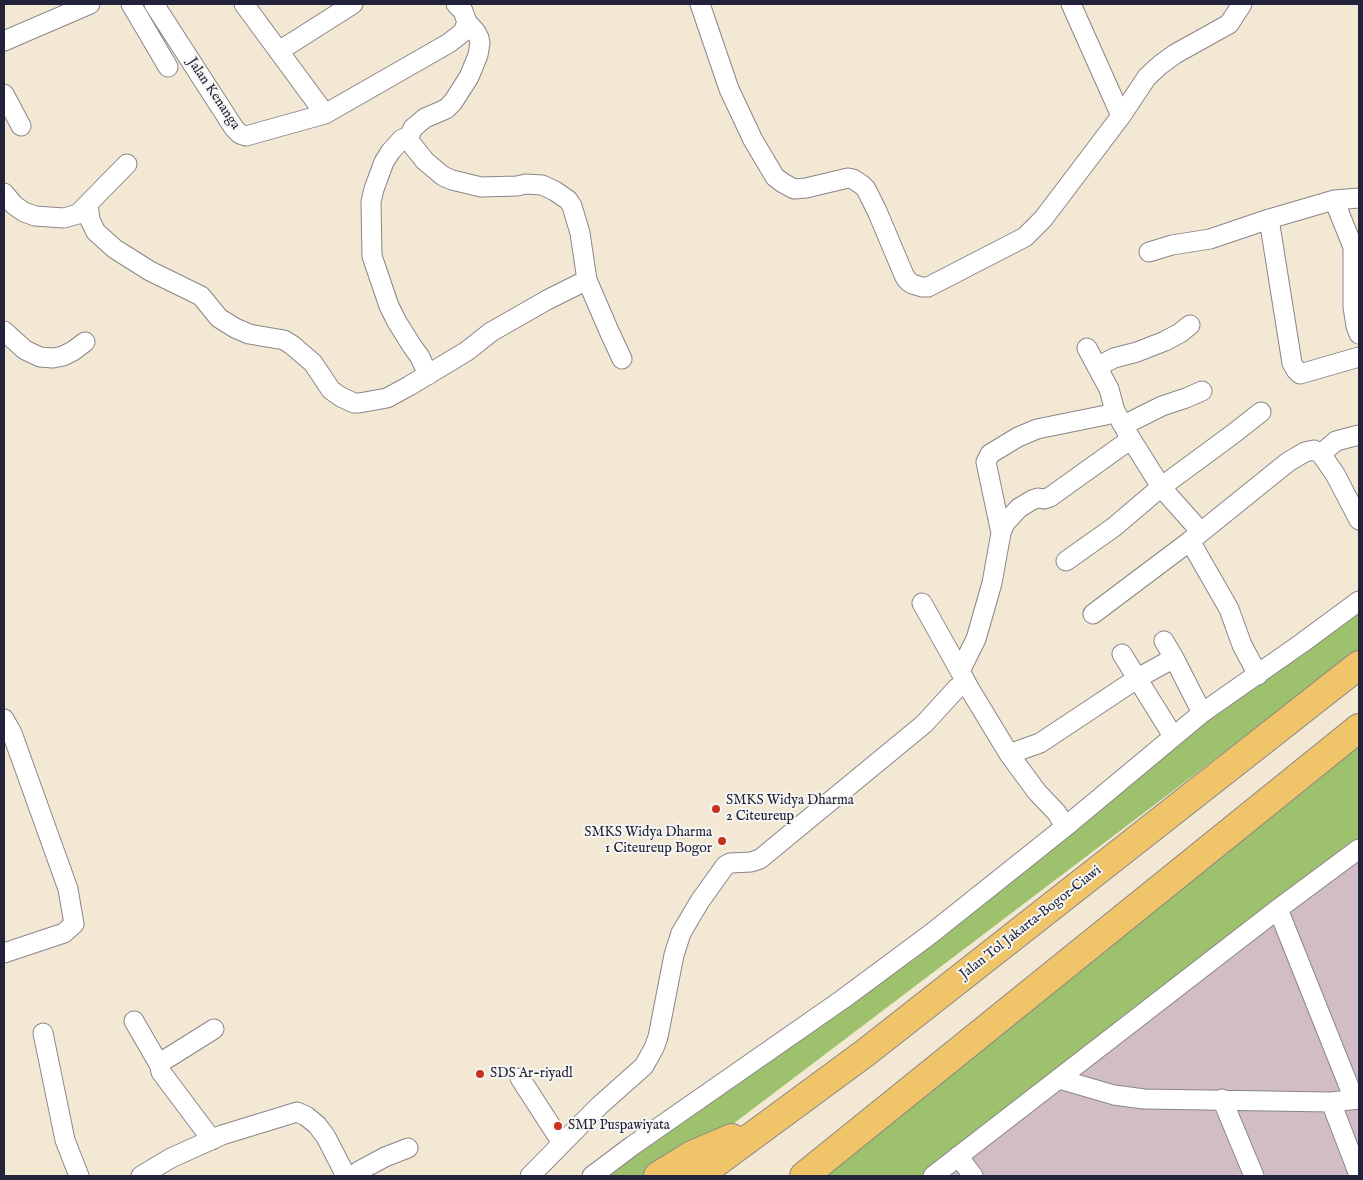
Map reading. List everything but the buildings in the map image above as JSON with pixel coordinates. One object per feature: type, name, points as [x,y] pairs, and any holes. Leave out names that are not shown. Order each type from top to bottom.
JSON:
[{"type":"highway","name":"Jalan Tol Jakarta–Bogor–Ciawi","points":[[698,1176],[865,1053],[1359,665]]},
{"type":"highway","points":[[808,1174],[1359,728]]},
{"type":"highway","points":[[658,1176],[692,1156],[774,1120]]},
{"type":"street","points":[[4,41],[62,10],[90,4]]},
{"type":"street","points":[[131,4],[168,67]]},
{"type":"street","name":"Jalan Kenanga","points":[[154,4],[234,128],[240,134],[246,136],[252,136],[325,114],[450,43],[463,32],[467,22]]},
{"type":"street","points":[[244,4],[325,114]]},
{"type":"street","points":[[278,51],[353,4]]},
{"type":"street","points":[[456,4],[479,38],[478,55],[469,77],[453,102],[446,109],[425,118],[413,128],[409,137],[414,149],[443,176],[452,180],[481,187],[526,184],[542,186],[555,191],[568,200],[572,206],[580,233],[588,280],[622,359]]},
{"type":"street","points":[[700,4],[729,89],[753,140],[776,177],[794,188],[806,188],[843,178],[853,179],[862,185],[877,211],[907,280],[918,286],[928,287],[1025,237],[1043,219],[1121,116],[1147,77],[1175,54],[1229,24],[1242,4]]},
{"type":"street","points":[[1071,4],[1121,116]]},
{"type":"street","points":[[4,94],[21,126]]},
{"type":"street","points":[[409,137],[402,139],[391,151],[384,162],[374,189],[371,202],[372,256],[393,314],[420,357],[428,375]]},
{"type":"street","points":[[4,193],[24,212],[35,216],[64,218],[78,214],[127,164]]},
{"type":"street","points":[[1149,252],[1172,245],[1210,239],[1334,200],[1359,198]]},
{"type":"street","points":[[1334,200],[1353,247],[1352,307],[1359,334]]},
{"type":"street","points":[[88,204],[90,220],[96,232],[115,249],[150,270],[201,296],[219,318],[235,328],[250,334],[284,340],[292,345],[313,362],[331,390],[345,400],[359,403],[387,398],[466,351],[491,332],[547,300],[588,280]]},
{"type":"street","points":[[1269,219],[1292,363],[1296,370],[1300,374],[1359,357]]},
{"type":"street","points":[[1097,367],[1114,358],[1165,341],[1190,325]]},
{"type":"street","points":[[4,331],[25,350],[40,357],[53,358],[62,356],[73,351],[84,342]]},
{"type":"street","points":[[1087,348],[1109,389],[1123,425],[1161,487],[1196,537],[1229,609],[1242,645],[1258,675]]},
{"type":"street","points":[[960,671],[976,638],[992,583],[1001,533],[1005,522],[1032,500],[1050,497],[1123,425],[1162,406],[1202,391]]},
{"type":"street","points":[[1066,561],[1114,527],[1161,487],[1261,412]]},
{"type":"street","points":[[1001,533],[986,462],[990,454],[1018,437],[1037,429],[1106,415],[1123,425]]},
{"type":"street","points":[[1321,454],[1336,441],[1359,436]]},
{"type":"street","points":[[1093,614],[1196,537],[1288,462],[1305,452],[1314,450],[1321,454],[1335,474],[1359,520]]},
{"type":"street","points":[[592,1176],[640,1140],[843,999],[940,927],[1065,827],[1202,713],[1258,675],[1359,601]]},
{"type":"street","points":[[922,603],[969,688],[1009,754],[1065,827]]},
{"type":"street","points":[[1164,641],[1202,713]]},
{"type":"street","points":[[1122,654],[1173,736]]},
{"type":"street","points":[[1009,754],[1040,743],[1138,678],[1174,658]]},
{"type":"street","points":[[530,1176],[542,1166],[599,1106],[644,1066],[658,1037],[674,955],[681,933],[724,866],[730,863],[751,862],[760,859],[924,724],[957,688],[960,686],[969,688]]},
{"type":"street","points":[[4,719],[12,733],[68,889],[74,924],[64,933],[4,954]]},
{"type":"street","points":[[933,1176],[1278,909],[1359,849]]},
{"type":"street","points":[[1059,1079],[1114,1095],[1144,1099],[1331,1102],[1356,1099],[1278,909]]},
{"type":"street","points":[[134,1021],[160,1066],[161,1072],[212,1140]]},
{"type":"street","points":[[160,1066],[163,1062],[214,1029]]},
{"type":"street","points":[[43,1033],[65,1140],[79,1176]]},
{"type":"street","points":[[520,1078],[562,1143]]},
{"type":"street","points":[[1222,1100],[1254,1176]]},
{"type":"street","points":[[1331,1102],[1359,1175]]},
{"type":"street","points":[[141,1176],[171,1158],[231,1132],[297,1112],[306,1116],[317,1125],[326,1137],[346,1176]]},
{"type":"street","points":[[354,1176],[386,1157],[408,1148]]},
{"type":"street","points":[[958,1156],[972,1176]]},
{"type":"shaded area","points":[[1359,821],[1359,1176],[944,1176]]},
{"type":"green space","points":[[1359,601],[1359,650],[692,1155],[668,1176],[592,1176],[932,933]]},
{"type":"green space","points":[[1359,728],[1359,844],[937,1176],[804,1176]]},
{"type":"place","name":"SMKS Widya Dharma 2 Citeureup","points":[[716,809]]},
{"type":"place","name":"SMKS Widya Dharma 1 Citeureup Bogor","points":[[722,841]]},
{"type":"place","name":"SDS Ar-riyadl","points":[[480,1074]]},
{"type":"place","name":"SMP Puspawiyata","points":[[558,1126]]}]
